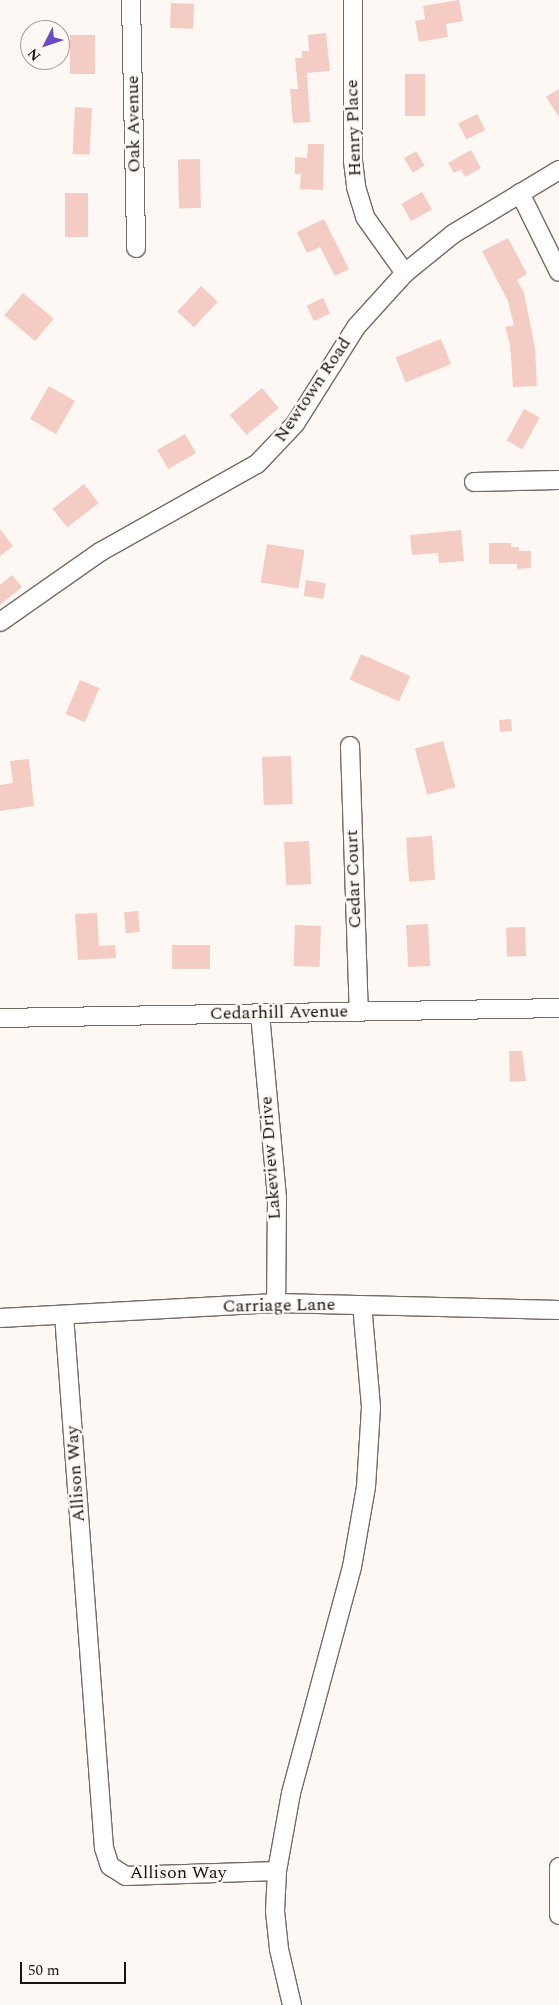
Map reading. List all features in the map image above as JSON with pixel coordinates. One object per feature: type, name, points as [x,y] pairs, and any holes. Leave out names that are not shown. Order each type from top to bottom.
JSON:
[{"type":"street","name":"Oak Avenue","points":[[132,0],[136,248]]},
{"type":"street","name":"Henry Place","points":[[352,0],[353,161],[356,187],[365,217],[405,272]]},
{"type":"street","name":"Newtown Road","points":[[0,622],[100,552],[194,497],[234,479],[257,464],[294,424],[356,327],[405,272],[453,234],[559,170]]},
{"type":"street","points":[[520,193],[559,272]]},
{"type":"street","points":[[474,482],[559,480]]},
{"type":"street","name":"Cedar Court","points":[[350,746],[359,1012]]},
{"type":"street","name":"Cedarhill Avenue","points":[[0,1018],[559,1008]]},
{"type":"street","name":"Lakeview Drive","points":[[260,1014],[276,1179],[276,1303]]},
{"type":"street","name":"Carriage Lane","points":[[0,1318],[276,1303],[559,1310]]},
{"type":"street","points":[[292,2005],[279,1949],[275,1911],[277,1871],[291,1793],[359,1533],[366,1487],[370,1417],[369,1360],[362,1305]]},
{"type":"street","name":"Allison Way","points":[[64,1315],[104,1848],[110,1866],[126,1876],[277,1871]]},
{"type":"street","points":[[559,1867],[559,1915]]},
{"type":"building","points":[[459,0],[463,21],[446,24],[448,37],[419,42],[415,21],[425,19],[423,6]]},
{"type":"building","points":[[171,3],[194,4],[193,29],[170,28]]},
{"type":"building","points":[[326,33],[330,71],[307,73],[310,122],[293,123],[290,89],[298,89],[295,58],[302,58],[302,51],[309,51],[308,35]]},
{"type":"building","points":[[70,35],[95,35],[95,74],[70,74]]},
{"type":"building","points":[[405,74],[425,74],[425,116],[405,116]]},
{"type":"building","points":[[559,89],[559,117],[546,97]]},
{"type":"building","points":[[75,107],[92,108],[90,155],[73,154]]},
{"type":"building","points":[[477,114],[485,130],[466,140],[458,124]]},
{"type":"building","points":[[308,144],[324,144],[323,190],[300,189],[301,174],[295,174],[295,157],[307,158]]},
{"type":"building","points":[[471,150],[481,168],[465,177],[461,169],[454,173],[448,163]]},
{"type":"building","points":[[416,151],[425,166],[413,173],[404,158]]},
{"type":"building","points":[[178,159],[200,159],[201,208],[179,208]]},
{"type":"building","points":[[422,192],[432,209],[411,221],[401,204]]},
{"type":"building","points":[[65,193],[88,193],[88,237],[65,237]]},
{"type":"building","points":[[324,219],[349,269],[335,276],[320,247],[307,253],[297,232]]},
{"type":"building","points":[[508,238],[527,274],[517,280],[524,293],[535,348],[537,386],[513,387],[510,344],[505,327],[514,325],[508,301],[482,251]]},
{"type":"building","points":[[201,286],[218,302],[194,327],[177,312]]},
{"type":"building","points":[[23,293],[54,319],[35,341],[4,315]]},
{"type":"building","points":[[323,298],[330,313],[314,321],[307,306]]},
{"type":"building","points":[[441,339],[451,364],[406,382],[396,357]]},
{"type":"building","points":[[49,386],[75,401],[56,434],[30,419]]},
{"type":"building","points":[[262,388],[279,408],[247,435],[230,415]]},
{"type":"building","points":[[524,409],[540,418],[522,449],[507,440]]},
{"type":"building","points":[[185,434],[196,453],[168,469],[157,450]]},
{"type":"building","points":[[84,484],[99,503],[67,528],[52,509]]},
{"type":"building","points":[[0,529],[13,546],[0,556]]},
{"type":"building","points":[[461,530],[464,561],[439,563],[438,553],[412,555],[410,535]]},
{"type":"building","points":[[489,543],[511,543],[511,547],[519,547],[519,551],[531,551],[531,568],[517,569],[517,564],[489,564]]},
{"type":"building","points":[[267,544],[305,550],[298,588],[261,583]]},
{"type":"building","points":[[12,575],[22,587],[0,605],[0,585]]},
{"type":"building","points":[[306,580],[326,583],[323,599],[303,596]]},
{"type":"building","points":[[361,654],[410,676],[399,702],[350,680]]},
{"type":"building","points":[[80,680],[99,688],[85,722],[66,714]]},
{"type":"building","points":[[511,719],[512,731],[500,732],[499,720]]},
{"type":"building","points":[[443,741],[455,787],[427,795],[415,749]]},
{"type":"building","points":[[291,756],[293,804],[264,805],[262,757]]},
{"type":"building","points":[[29,759],[34,806],[0,811],[0,785],[13,783],[10,761]]},
{"type":"building","points":[[432,836],[435,880],[409,882],[406,838]]},
{"type":"building","points":[[309,841],[311,884],[286,885],[284,842]]},
{"type":"building","points":[[138,911],[140,932],[126,933],[124,912]]},
{"type":"building","points":[[97,913],[99,946],[115,945],[116,958],[78,960],[75,914]]},
{"type":"building","points":[[428,924],[430,966],[408,967],[406,925]]},
{"type":"building","points":[[295,925],[321,926],[320,967],[294,966]]},
{"type":"building","points":[[525,927],[526,956],[507,957],[506,928]]},
{"type":"building","points":[[172,945],[210,945],[210,969],[172,969]]},
{"type":"building","points":[[509,1051],[522,1051],[526,1081],[510,1082]]}]
